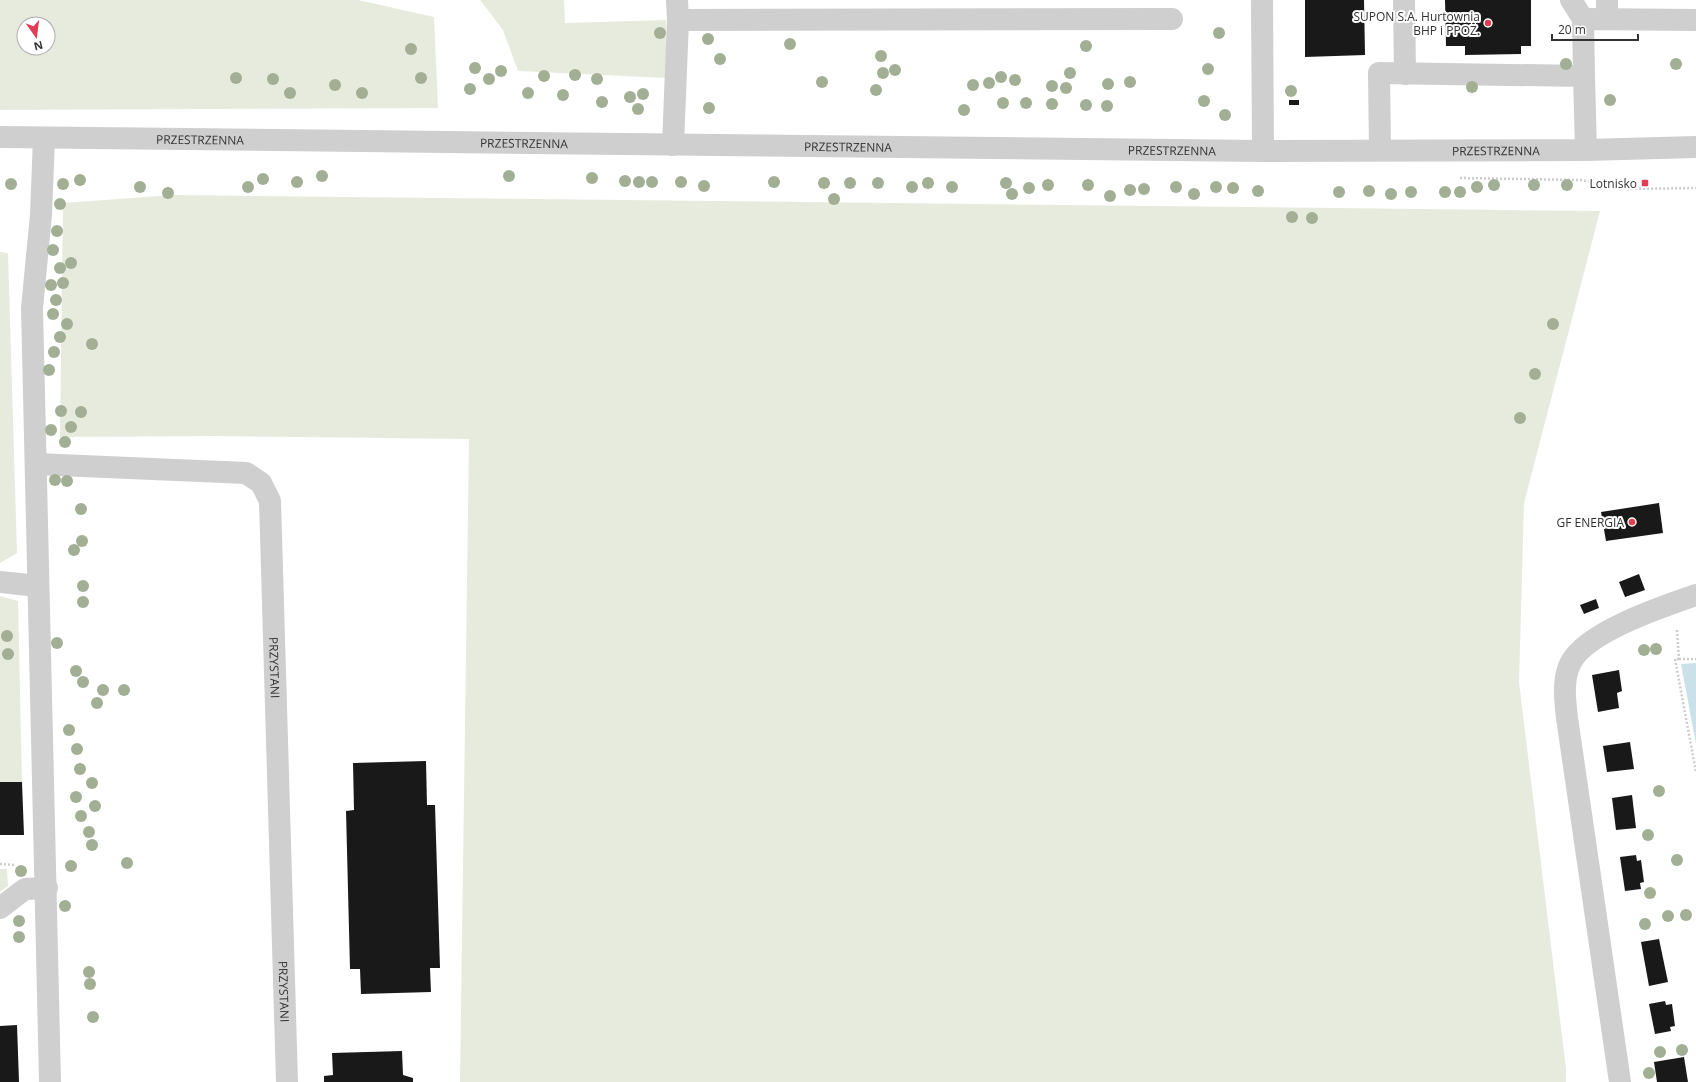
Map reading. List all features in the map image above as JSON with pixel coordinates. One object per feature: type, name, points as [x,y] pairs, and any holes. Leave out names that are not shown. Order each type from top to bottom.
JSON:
[{"type":"street","points":[[1262,0],[1262,150]]},
{"type":"street","points":[[1404,0],[1405,74]]},
{"type":"street","points":[[1571,0],[1583,19],[1586,150]]},
{"type":"street","points":[[673,145],[677,10],[1172,19]]},
{"type":"street","points":[[1583,19],[1607,10],[1696,20]]},
{"type":"street","points":[[1380,150],[1379,73],[1584,76]]},
{"type":"street","name":"PRZESTRZENNA","points":[[0,137],[1262,150],[1586,150],[1696,147]]},
{"type":"street","points":[[44,138],[41,215],[32,308],[47,888],[50,1082]]},
{"type":"street","name":"PRZYSTANI","points":[[36,464],[246,473],[261,483],[270,501],[287,1082]]},
{"type":"street","points":[[0,582],[38,586]]},
{"type":"street","points":[[1620,1082],[1568,726],[1564,686],[1571,662],[1589,642],[1618,626],[1696,595]]},
{"type":"street","points":[[0,908],[25,889],[47,888]]},
{"type":"path","points":[[1696,659],[1675,659],[1696,772]]},
{"type":"shaded area","points":[[0,0],[358,0],[434,17],[438,108],[0,110]]},
{"type":"shaded area","points":[[480,0],[564,0],[565,23],[666,20],[667,78],[518,71],[503,30]]},
{"type":"shaded area","points":[[174,195],[1600,211],[1524,503],[1519,682],[1566,1069],[1566,1082],[460,1082],[469,439],[214,436],[60,437],[63,203]]},
{"type":"shaded area","points":[[0,252],[8,253],[17,553],[0,563]]},
{"type":"shaded area","points":[[0,596],[18,601],[22,782],[0,782]]},
{"type":"shaded area","points":[[0,869],[7,869],[8,886],[0,892]]},
{"type":"water","points":[[1696,663],[1696,744],[1681,664]]},
{"type":"building","points":[[1305,0],[1364,0],[1365,55],[1305,57]]},
{"type":"building","name":"SUPON S.A. Hurtownia BHP i PPOŻ.","points":[[1445,0],[1531,0],[1531,46],[1521,46],[1521,54],[1465,55],[1465,46],[1446,46]]},
{"type":"building","points":[[1289,100],[1299,100],[1299,105],[1289,105]]},
{"type":"building","name":"GF ENERGIA","points":[[1659,503],[1663,533],[1606,541],[1601,512]]},
{"type":"building","points":[[1639,574],[1645,590],[1625,597],[1619,582]]},
{"type":"building","points":[[1596,599],[1599,608],[1584,614],[1580,605]]},
{"type":"building","points":[[1619,670],[1622,691],[1617,693],[1619,708],[1598,712],[1592,675]]},
{"type":"building","points":[[1630,742],[1634,769],[1607,772],[1603,746]]},
{"type":"building","points":[[426,761],[427,805],[435,805],[440,968],[430,968],[431,992],[361,994],[360,969],[350,969],[346,811],[354,810],[353,763]]},
{"type":"building","points":[[0,782],[22,782],[24,835],[0,835]]},
{"type":"building","points":[[1632,795],[1636,828],[1616,830],[1612,798]]},
{"type":"building","points":[[1636,855],[1637,861],[1641,860],[1644,882],[1640,883],[1641,889],[1625,891],[1620,857]]},
{"type":"building","points":[[1659,939],[1668,982],[1649,986],[1641,942]]},
{"type":"building","points":[[1665,1001],[1666,1005],[1672,1004],[1675,1026],[1670,1027],[1671,1031],[1655,1034],[1649,1004]]},
{"type":"building","points":[[17,1025],[19,1082],[0,1082],[0,1026]]},
{"type":"building","points":[[402,1051],[403,1075],[413,1078],[413,1082],[324,1082],[324,1076],[333,1075],[332,1053]]},
{"type":"building","points":[[1684,1057],[1688,1082],[1657,1082],[1654,1062]]},
{"type":"place","name":"SUPON S.A. Hurtownia BHP i PPOŻ.","points":[[1488,23]]},
{"type":"place","name":"Lotnisko","points":[[1645,183]]},
{"type":"place","name":"GF ENERGIA","points":[[1632,522]]}]
